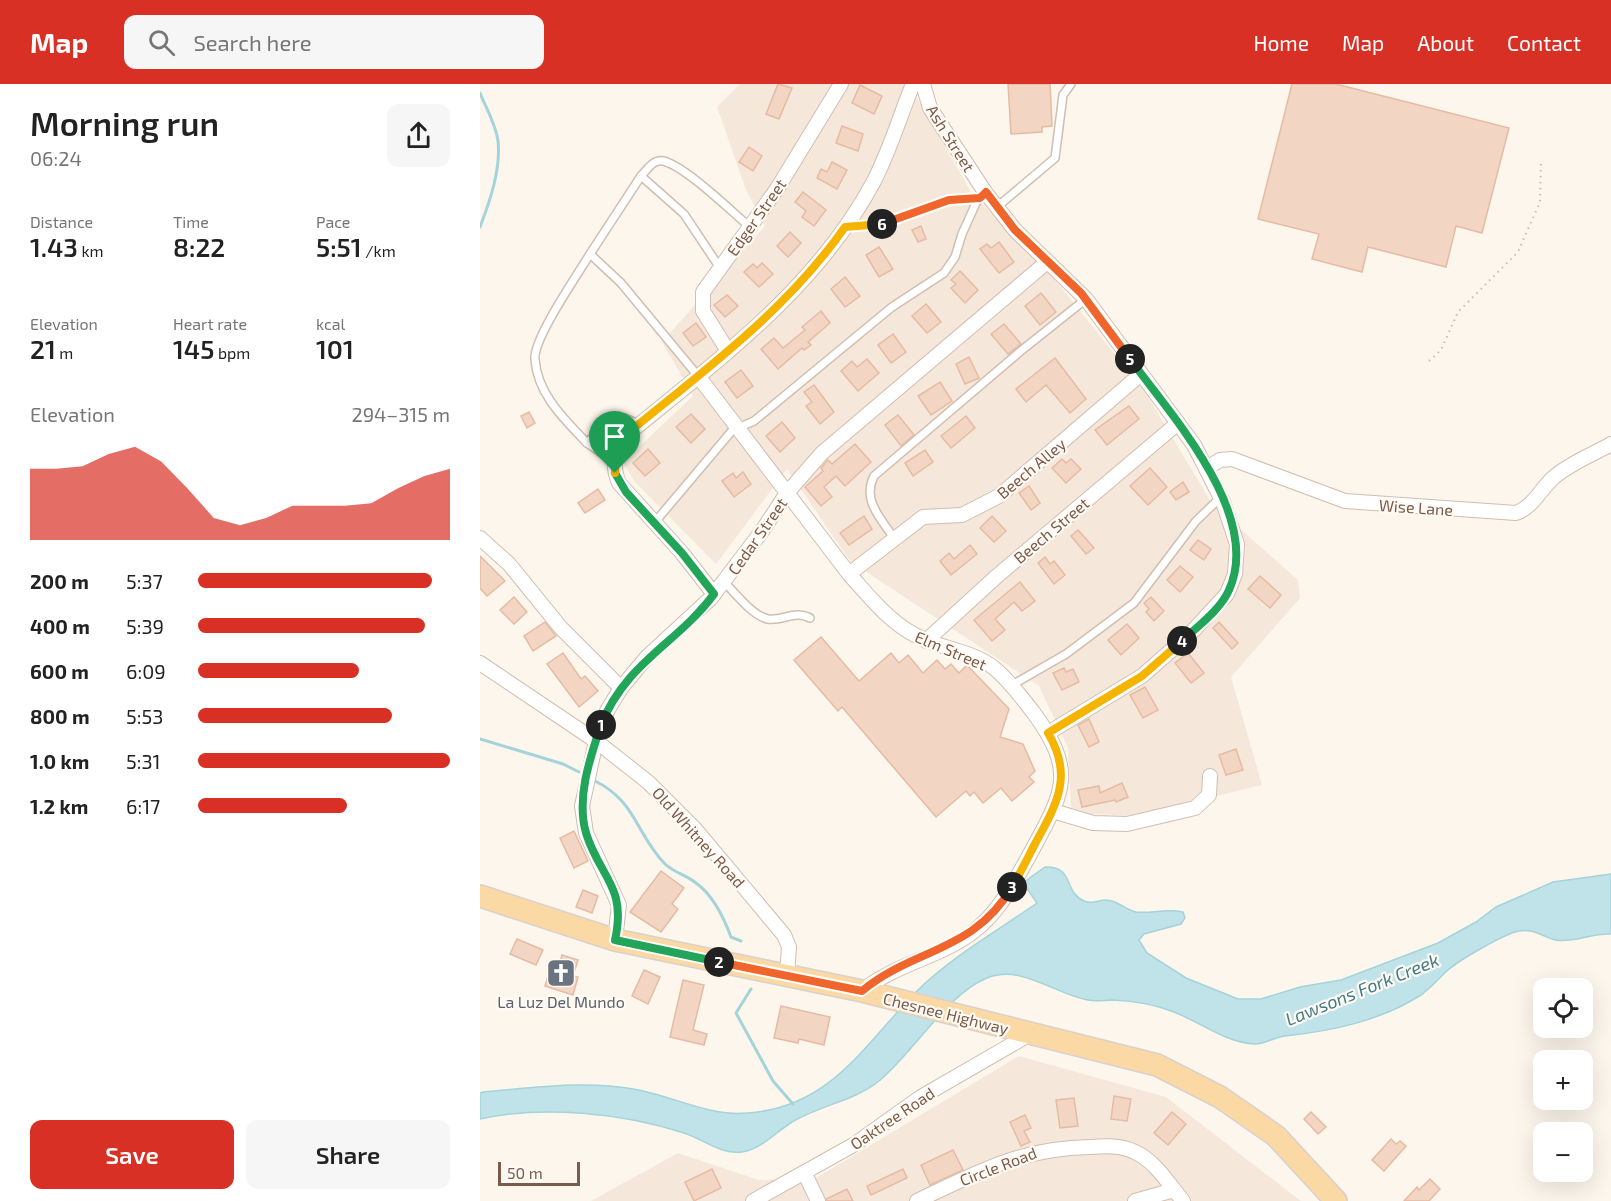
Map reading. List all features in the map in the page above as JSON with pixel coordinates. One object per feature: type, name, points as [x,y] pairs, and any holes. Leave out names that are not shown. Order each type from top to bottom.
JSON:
[{"type":"main road","name":"Chesnee Highway","points":[[480,896],[615,940],[862,991],[1021,1032],[1128,1056],[1193,1081],[1244,1112],[1276,1136],[1336,1201]]},
{"type":"street","name":"Edger Street","points":[[728,351],[703,311],[701,301],[704,292],[751,227],[842,84]]},
{"type":"street","points":[[714,594],[619,483],[614,462],[621,441],[785,301],[827,252],[845,227],[885,158],[913,84]]},
{"type":"street","name":"Ash Street","points":[[923,84],[930,108],[983,195],[997,207],[1015,230],[1086,299],[1178,423],[1207,468],[1233,528],[1237,559],[1230,589],[1222,602],[1142,676],[1048,733]]},
{"type":"street","name":"Cedar Street","points":[[615,940],[620,914],[616,895],[591,846],[583,820],[584,792],[596,741],[607,711],[621,687],[647,657],[714,594],[787,493],[822,453],[1047,262]]},
{"type":"street","name":"Beech Alley","points":[[849,574],[893,537],[923,517],[962,514],[999,496],[1141,374]]},
{"type":"street","name":"Elm Street","points":[[698,376],[849,574],[893,621],[926,640],[984,661],[1012,685],[1048,733],[1058,752],[1062,773],[1060,793],[1053,811],[1008,895],[986,921],[958,942],[877,978],[862,991]]},
{"type":"street","name":"Beech Street","points":[[926,640],[1178,423]]},
{"type":"street","name":"Wise Lane","points":[[1207,468],[1220,460],[1232,459],[1345,501],[1515,513],[1525,510],[1553,478],[1574,463],[1611,444]]},
{"type":"street","points":[[480,538],[502,557],[561,628],[621,687]]},
{"type":"street","name":"Old Whitney Road","points":[[480,663],[596,741],[648,782],[672,805],[777,925],[789,947],[787,976]]},
{"type":"street","points":[[1053,811],[1093,823],[1127,824],[1146,821],[1195,808],[1209,795],[1210,776]]},
{"type":"street","name":"Oaktree Road","points":[[753,1201],[855,1144],[921,1097],[1021,1032]]},
{"type":"street","name":"Circle Road","points":[[917,1201],[1015,1157],[1056,1147],[1112,1146],[1134,1151],[1152,1164],[1178,1195]]},
{"type":"street","points":[[805,1174],[818,1201]]},
{"type":"street","name":"Circle Road","points":[[1135,1201],[1178,1195]]},
{"type":"lane","points":[[997,207],[1055,158],[1063,95],[1071,84]]},
{"type":"lane","points":[[614,462],[587,444],[549,399],[539,380],[534,358],[556,309],[641,177],[654,162],[662,160],[680,168],[751,227]]},
{"type":"lane","points":[[641,177],[684,214],[720,268]]},
{"type":"lane","points":[[845,227],[882,224],[949,200],[983,195]]},
{"type":"lane","points":[[653,520],[737,427],[754,421],[892,308],[944,273],[955,257],[962,234],[983,195]]},
{"type":"lane","points":[[590,254],[627,290],[698,376]]},
{"type":"lane","points":[[893,537],[869,500],[868,487],[874,476],[1022,350],[1086,299]]},
{"type":"lane","points":[[587,444],[611,418],[624,418],[639,424]]},
{"type":"lane","points":[[1012,685],[1066,654],[1134,603],[1196,521],[1221,497]]},
{"type":"lane","points":[[724,582],[757,612],[769,619],[802,614],[810,618]]},
{"type":"path","points":[[1429,361],[1441,350],[1458,312],[1518,252],[1540,202],[1541,161]]},
{"type":"shaded area","points":[[740,84],[909,84],[971,192],[1060,286],[1145,392],[1213,505],[1298,580],[1300,598],[1231,677],[1262,785],[1132,816],[1091,814],[1071,808],[1068,748],[1039,686],[850,561],[787,469],[716,564],[634,481],[623,462],[693,396],[662,342],[765,226],[746,190],[717,107]]},
{"type":"shaded area","points":[[1019,1056],[1166,1097],[1301,1201],[591,1201],[678,1153],[759,1180],[816,1178]]},
{"type":"water","name":"Lawsons Fork Creek","points":[[1045,867],[1061,871],[1073,892],[1087,902],[1110,900],[1136,912],[1183,912],[1185,918],[1181,924],[1144,934],[1139,940],[1147,953],[1186,978],[1238,999],[1261,999],[1300,987],[1341,980],[1438,943],[1476,922],[1496,907],[1553,882],[1611,874],[1611,934],[1562,941],[1524,930],[1512,933],[1462,960],[1421,995],[1389,1012],[1338,1028],[1281,1037],[1255,1044],[1223,1036],[1184,1016],[1144,1003],[1088,1000],[1075,997],[1038,981],[1013,975],[987,978],[972,986],[944,1010],[879,1081],[858,1094],[800,1118],[761,1144],[742,1152],[719,1149],[684,1133],[660,1126],[609,1116],[530,1112],[480,1119],[480,1093],[558,1086],[614,1086],[647,1092],[704,1109],[733,1113],[777,1108],[802,1099],[824,1086],[844,1070],[930,979],[959,956],[1037,903],[1023,883]]},
{"type":"building","points":[[778,84],[792,88],[779,119],[766,114]]},
{"type":"building","points":[[1008,84],[1050,84],[1052,126],[1042,127],[1042,132],[1011,134]]},
{"type":"building","points":[[1292,84],[1336,84],[1509,128],[1482,233],[1456,226],[1446,267],[1368,247],[1362,272],[1312,259],[1319,234],[1258,219]]},
{"type":"building","points":[[860,85],[882,96],[874,114],[852,103]]},
{"type":"building","points":[[842,126],[863,134],[858,151],[836,143]]},
{"type":"building","points":[[749,147],[762,156],[753,171],[739,162]]},
{"type":"building","points":[[832,162],[847,170],[837,189],[817,178],[821,169],[827,172]]},
{"type":"building","points":[[803,192],[826,210],[814,226],[802,217],[806,211],[795,202]]},
{"type":"building","points":[[921,226],[926,239],[918,242],[912,230]]},
{"type":"building","points":[[790,232],[801,243],[788,257],[777,246]]},
{"type":"building","points":[[999,242],[1014,262],[999,273],[980,249],[987,244],[991,248]]},
{"type":"building","points":[[879,247],[893,269],[879,277],[866,255]]},
{"type":"building","points":[[762,263],[773,274],[759,287],[744,272],[753,264],[757,268]]},
{"type":"building","points":[[960,271],[978,290],[965,303],[951,288],[956,284],[951,280]]},
{"type":"building","points":[[845,277],[860,296],[845,307],[831,289]]},
{"type":"building","points":[[1041,293],[1056,312],[1040,325],[1025,306]]},
{"type":"building","points":[[727,295],[738,306],[725,317],[714,305]]},
{"type":"building","points":[[926,304],[941,322],[927,333],[912,316]]},
{"type":"building","points":[[821,311],[830,323],[808,342],[811,345],[804,350],[802,348],[778,369],[761,349],[774,338],[783,348],[805,330],[802,327]]},
{"type":"building","points":[[696,323],[706,337],[693,346],[683,333]]},
{"type":"building","points":[[1004,324],[1021,344],[1008,354],[991,334]]},
{"type":"building","points":[[893,334],[906,352],[891,363],[878,345]]},
{"type":"building","points":[[969,357],[979,378],[965,384],[956,364]]},
{"type":"building","points":[[1055,358],[1086,399],[1070,413],[1046,385],[1026,402],[1016,389]]},
{"type":"building","points":[[867,359],[879,373],[858,391],[841,371],[852,361],[857,367]]},
{"type":"building","points":[[741,370],[753,386],[737,398],[725,382]]},
{"type":"building","points":[[940,382],[952,401],[931,415],[918,396]]},
{"type":"building","points":[[814,385],[834,412],[820,424],[806,406],[812,402],[804,392]]},
{"type":"building","points":[[1129,406],[1139,419],[1107,445],[1095,430]]},
{"type":"building","points":[[529,412],[535,423],[527,428],[521,416]]},
{"type":"building","points":[[691,414],[705,429],[691,443],[676,427]]},
{"type":"building","points":[[898,415],[914,435],[901,446],[885,425]]},
{"type":"building","points":[[966,416],[975,428],[951,448],[941,436]]},
{"type":"building","points":[[782,422],[795,438],[780,452],[766,436]]},
{"type":"building","points":[[855,444],[871,462],[845,486],[836,476],[824,487],[832,497],[821,506],[805,487],[823,471],[821,468],[828,460],[832,464]]},
{"type":"building","points":[[648,449],[660,463],[645,476],[633,463]]},
{"type":"building","points":[[925,450],[933,462],[913,476],[905,463]]},
{"type":"building","points":[[1062,459],[1066,463],[1071,459],[1081,469],[1066,483],[1052,468]]},
{"type":"building","points":[[1150,468],[1167,487],[1148,505],[1130,486]]},
{"type":"building","points":[[743,472],[751,484],[734,497],[722,481],[733,473],[736,478]]},
{"type":"building","points":[[1183,482],[1189,492],[1176,500],[1170,492]]},
{"type":"building","points":[[1029,486],[1040,503],[1031,510],[1019,493]]},
{"type":"building","points":[[598,489],[605,500],[585,513],[578,503]]},
{"type":"building","points":[[864,516],[872,529],[849,545],[840,533]]},
{"type":"building","points":[[992,516],[1006,531],[994,542],[980,528]]},
{"type":"building","points":[[1078,530],[1094,548],[1086,554],[1071,536]]},
{"type":"building","points":[[1198,540],[1211,549],[1204,560],[1190,550]]},
{"type":"building","points":[[970,545],[977,554],[951,575],[940,561],[949,553],[954,559]]},
{"type":"building","points":[[480,556],[505,581],[487,596],[480,588]]},
{"type":"building","points":[[1045,557],[1050,564],[1054,561],[1065,575],[1054,584],[1038,563]]},
{"type":"building","points":[[1180,566],[1193,577],[1180,592],[1167,580]]},
{"type":"building","points":[[1260,576],[1281,595],[1270,608],[1248,589]]},
{"type":"building","points":[[1020,582],[1035,601],[1022,611],[1014,602],[995,619],[1005,630],[992,641],[974,620]]},
{"type":"building","points":[[514,597],[527,612],[514,624],[500,610]]},
{"type":"building","points":[[1151,597],[1164,611],[1154,621],[1146,612],[1149,609],[1144,603]]},
{"type":"building","points":[[545,622],[556,636],[533,651],[524,636]]},
{"type":"building","points":[[1219,622],[1238,643],[1232,649],[1213,628]]},
{"type":"building","points":[[1127,624],[1139,638],[1121,655],[1108,640]]},
{"type":"building","points":[[821,637],[859,681],[891,653],[899,663],[908,655],[923,673],[937,660],[945,669],[951,664],[959,673],[967,665],[1009,709],[1000,737],[1023,744],[1035,771],[1029,777],[1034,782],[1012,801],[1001,788],[983,803],[974,792],[970,796],[966,791],[936,817],[842,707],[838,711],[794,660]]},
{"type":"building","points":[[563,653],[581,679],[585,676],[598,691],[579,707],[547,664]]},
{"type":"building","points":[[1188,653],[1204,673],[1191,683],[1175,663]]},
{"type":"building","points":[[1064,668],[1066,672],[1073,669],[1079,682],[1062,690],[1053,673]]},
{"type":"building","points":[[1145,687],[1158,710],[1143,718],[1130,695]]},
{"type":"building","points":[[1089,719],[1099,742],[1089,747],[1078,725]]},
{"type":"building","points":[[1236,749],[1243,770],[1226,775],[1219,755]]},
{"type":"building","points":[[1122,783],[1128,797],[1116,802],[1115,800],[1082,807],[1078,790],[1099,786],[1100,793]]},
{"type":"building","points":[[574,831],[588,861],[574,868],[560,838]]},
{"type":"building","points":[[661,871],[684,888],[672,904],[678,909],[661,932],[630,912]]},
{"type":"building","points":[[583,890],[598,896],[592,913],[576,907]]},
{"type":"building","points":[[517,939],[543,950],[536,965],[510,954]]},
{"type":"building","name":"La Luz Del Mundo","points":[[562,955],[578,960],[573,976],[578,977],[573,995],[545,986],[550,969],[557,971]]},
{"type":"building","points":[[644,970],[660,977],[648,1004],[632,996]]},
{"type":"building","points":[[683,980],[704,985],[693,1030],[707,1034],[704,1045],[670,1037]]},
{"type":"building","points":[[781,1006],[830,1017],[824,1045],[799,1039],[798,1043],[774,1038]]},
{"type":"building","points":[[1114,1096],[1131,1099],[1127,1121],[1111,1119]]},
{"type":"building","points":[[1074,1098],[1078,1126],[1060,1128],[1056,1100]]},
{"type":"building","points":[[1172,1112],[1186,1124],[1168,1145],[1154,1133]]},
{"type":"building","points":[[1311,1112],[1326,1127],[1318,1134],[1304,1119]]},
{"type":"building","points":[[1025,1115],[1031,1128],[1024,1131],[1030,1142],[1021,1146],[1010,1122]]},
{"type":"building","points":[[1391,1139],[1396,1144],[1400,1141],[1406,1146],[1384,1171],[1372,1160]]},
{"type":"building","points":[[953,1150],[963,1170],[930,1185],[921,1165]]},
{"type":"building","points":[[712,1169],[721,1188],[694,1201],[685,1182]]},
{"type":"building","points":[[903,1169],[907,1178],[871,1195],[867,1186]]},
{"type":"building","points":[[1430,1179],[1440,1189],[1429,1201],[1404,1201],[1417,1187],[1419,1190]]},
{"type":"building","points":[[847,1189],[853,1201],[827,1201],[826,1199]]},
{"type":"waterway","points":[[480,93],[498,141],[498,163],[494,185],[480,227]]},
{"type":"waterway","points":[[480,739],[563,764],[579,772]]},
{"type":"waterway","points":[[595,781],[609,789],[628,808],[655,853],[665,864],[692,880],[708,894],[731,937],[741,941]]},
{"type":"waterway","points":[[751,989],[736,1013],[773,1081],[793,1104]]},
{"type":"place","name":"La Luz Del Mundo","points":[[561,973]]},
{"type":"route","points":[[986,192],[1015,230],[1086,299],[1194,445],[1223,502],[1233,528],[1237,543],[1235,574],[1222,602],[1142,676],[1048,733],[1058,752],[1060,762],[1062,773],[1060,793],[1017,879],[998,909],[958,942],[877,978],[862,991],[615,940],[619,924],[619,905],[613,887],[591,846],[583,820],[584,792],[596,741],[607,711],[633,672],[714,594],[682,553],[626,492],[615,473],[616,451],[628,433],[752,332],[779,307],[804,281],[845,227],[882,224],[949,200],[980,198],[986,192]]}]
